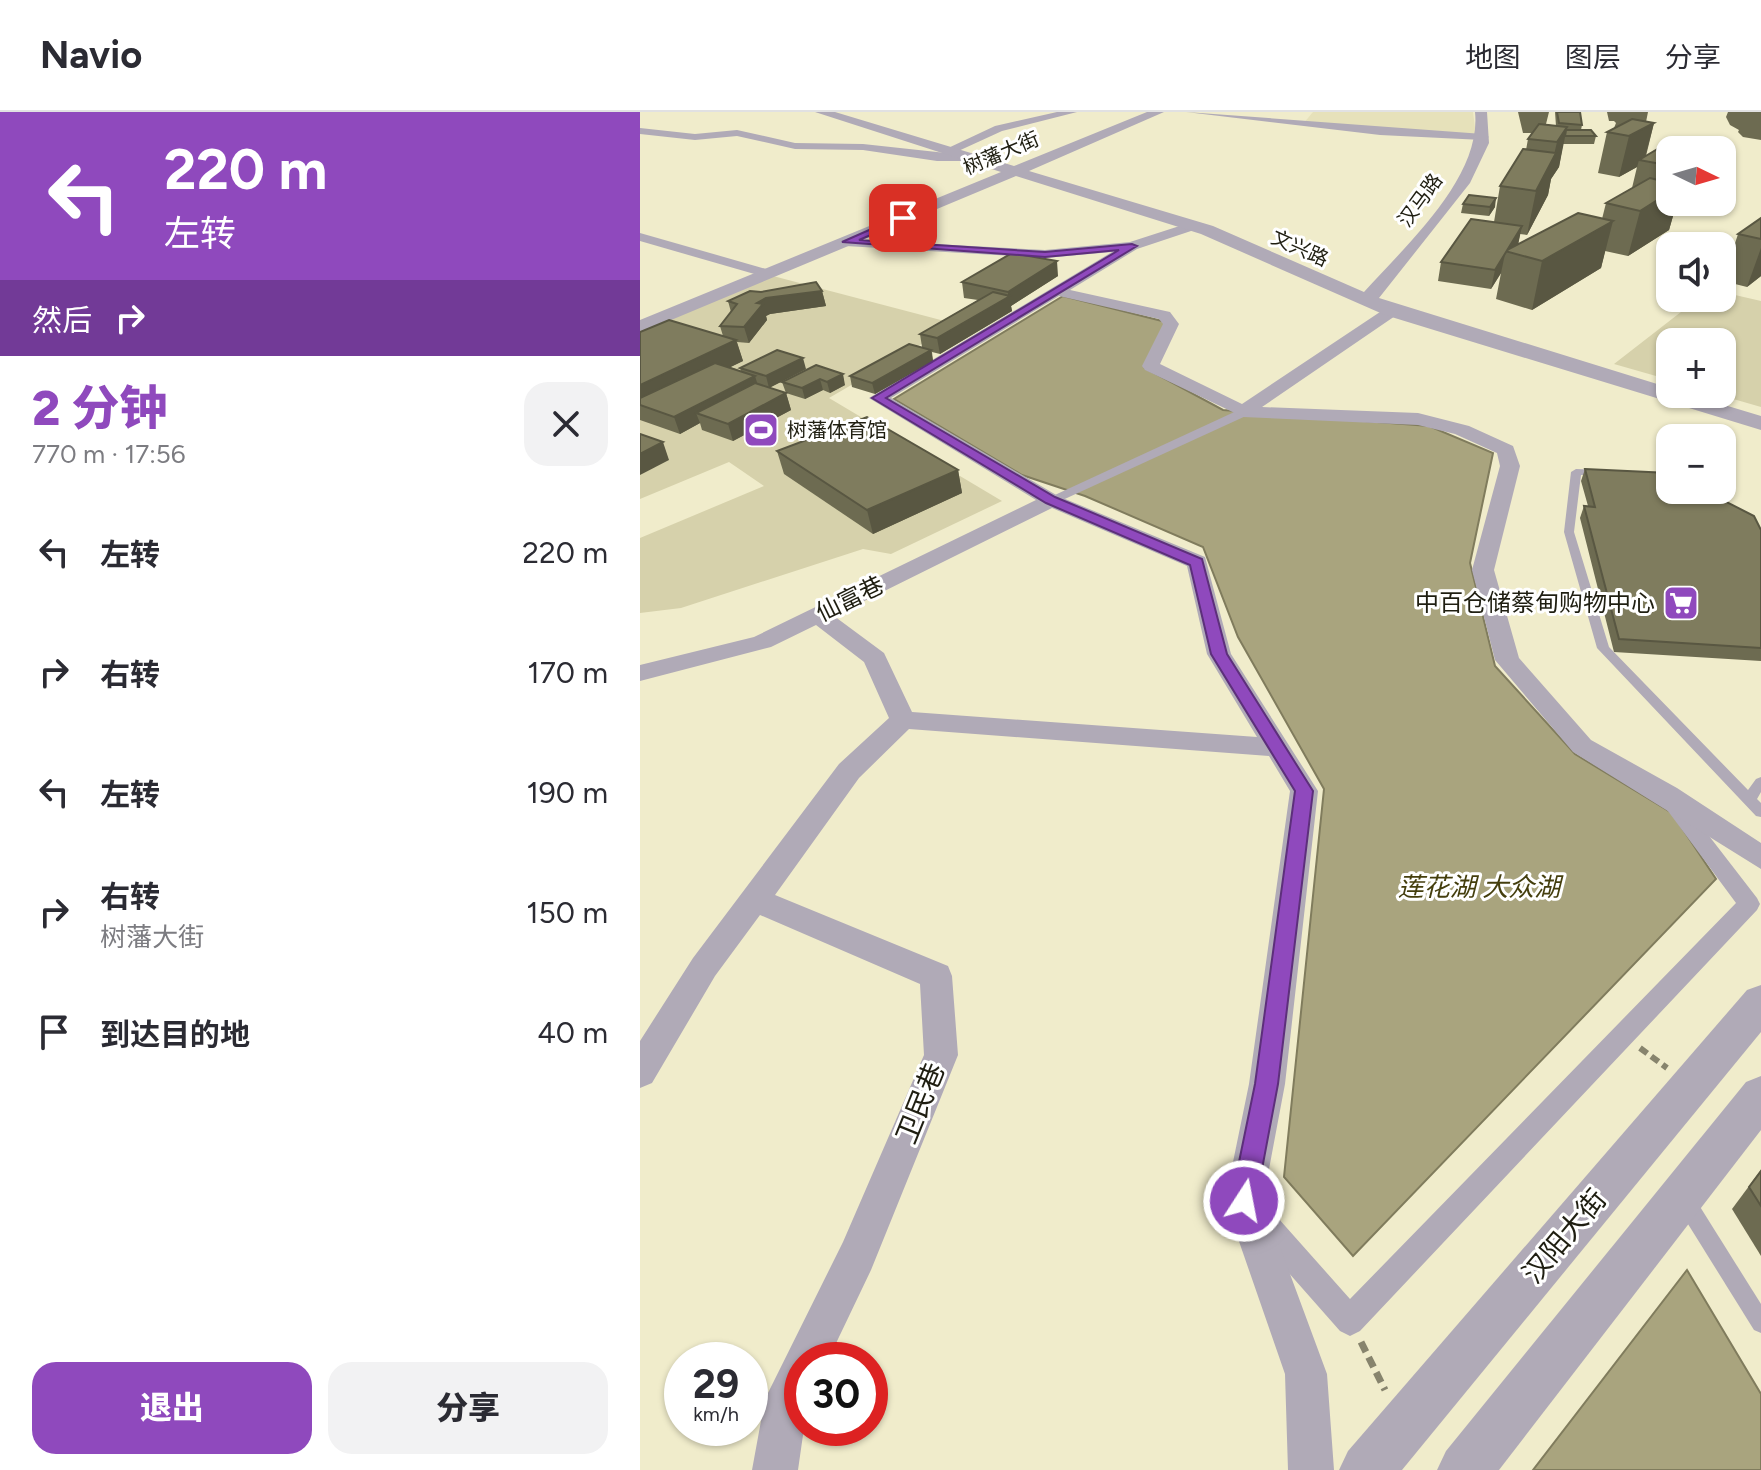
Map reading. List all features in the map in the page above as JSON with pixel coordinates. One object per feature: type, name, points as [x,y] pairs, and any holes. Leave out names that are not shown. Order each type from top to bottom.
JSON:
[{"type":"street","name":"文兴路","points":[[821,112],[1192,226],[1392,311],[1761,423]]},
{"type":"street","points":[[950,151],[999,128],[1072,112]]},
{"type":"street","name":"树藩大街","points":[[640,327],[846,242],[1141,112]]},
{"type":"street","name":"树藩大街","points":[[640,314],[1158,112]]},
{"type":"street","points":[[1191,112],[1324,126],[1483,137],[1481,112]]},
{"type":"street","points":[[1324,126],[1329,112]]},
{"type":"street","points":[[640,131],[695,137]]},
{"type":"street","points":[[654,148],[695,137],[737,133],[795,146],[863,147],[937,157],[969,157]]},
{"type":"street","name":"汉马路","points":[[1366,302],[1456,190],[1483,137]]},
{"type":"street","points":[[846,242],[1045,254],[1132,246],[1192,226]]},
{"type":"street","points":[[642,239],[768,274]]},
{"type":"street","points":[[1132,246],[1060,292],[878,398],[1051,500],[1197,562],[1219,654],[1304,791],[1267,1084],[1244,1201],[1306,1374],[1311,1470]]},
{"type":"street","points":[[1060,292],[1164,315],[1171,324],[1151,366],[1243,412],[1418,419],[1462,430],[1506,450],[1510,466],[1483,570],[1507,660],[1582,746],[1667,795],[1761,858]]},
{"type":"street","points":[[1051,500],[1243,412],[1392,311]]},
{"type":"street","name":"仙富巷","points":[[640,673],[762,642],[1051,500]]},
{"type":"street","points":[[818,615],[875,658],[903,720]]},
{"type":"street","points":[[640,1072],[704,967],[849,771],[903,720],[1278,748]]},
{"type":"street","points":[[1244,1201],[1350,1321],[1749,904],[1667,795]]},
{"type":"street","name":"卫民巷","points":[[754,899],[936,976],[941,1055],[857,1256],[815,1342]]},
{"type":"street","name":"汉阳大街","points":[[1367,1470],[1761,1002]]},
{"type":"street","points":[[1465,1470],[1761,1096]]},
{"type":"street","points":[[775,1470],[784,1417]]},
{"type":"lane","points":[[1619,474],[1576,472],[1569,532],[1603,648],[1761,812]]},
{"type":"lane","points":[[1749,799],[1761,782]]},
{"type":"lane","points":[[1682,1197],[1761,1323]]},
{"type":"path","points":[[1623,1035],[1690,1086]]},
{"type":"path","points":[[1350,1321],[1404,1426]]},
{"type":"shaded area","points":[[1313,112],[1473,112],[1476,136],[1303,124]]},
{"type":"shaded area","name":"树藩体育馆","points":[[773,276],[956,324],[829,398],[1002,501],[891,554],[863,549],[681,608],[640,613],[640,538],[764,486],[729,462],[640,499],[640,331]]},
{"type":"shaded area","points":[[1736,295],[1761,301],[1761,407],[1736,400],[1736,328],[1660,328],[1681,312],[1736,312]]},
{"type":"shaded area","points":[[1656,331],[1656,376],[1614,364]]},
{"type":"water","name":"莲花湖 大众湖","points":[[1063,296],[1166,322],[1145,368],[1223,410],[1429,426],[1493,453],[1470,563],[1495,666],[1575,754],[1672,813],[1716,879],[1353,1256],[1284,1177],[1324,789],[1238,637],[1203,547],[1085,496],[1022,475],[894,399]]},
{"type":"water","points":[[1687,1270],[1761,1394],[1761,1470],[1533,1470]]},
{"type":"building","points":[[1557,112],[1580,112],[1582,125],[1559,123]]},
{"type":"building","points":[[1632,119],[1654,123],[1629,136],[1607,132]]},
{"type":"building","points":[[1539,124],[1567,127],[1557,142],[1528,139]]},
{"type":"building","points":[[1566,130],[1591,130],[1596,136],[1565,136]]},
{"type":"building","points":[[1523,149],[1556,153],[1536,191],[1500,186]]},
{"type":"building","points":[[1656,150],[1656,163],[1639,160]]},
{"type":"building","points":[[1650,178],[1656,180],[1656,201],[1640,211],[1606,203]]},
{"type":"building","points":[[1469,195],[1496,198],[1490,207],[1463,204]]},
{"type":"building","points":[[1578,213],[1613,221],[1542,261],[1505,251]]},
{"type":"building","points":[[1761,218],[1761,239],[1738,234]]},
{"type":"building","points":[[1471,219],[1522,226],[1495,270],[1441,262]]},
{"type":"building","points":[[1012,253],[1057,261],[1008,292],[962,282]]},
{"type":"building","points":[[816,282],[822,291],[766,298],[757,303],[763,304],[744,327],[720,326],[737,304],[728,301],[750,291],[761,292]]},
{"type":"building","points":[[993,292],[1010,296],[937,338],[920,334]]},
{"type":"building","points":[[669,320],[736,340],[640,385],[640,332]]},
{"type":"building","points":[[909,344],[931,350],[872,383],[850,376]]},
{"type":"building","points":[[777,350],[803,358],[766,376],[740,368]]},
{"type":"building","points":[[715,363],[755,376],[674,417],[640,405],[640,398]]},
{"type":"building","points":[[816,365],[843,374],[827,382],[820,379],[802,388],[782,382]]},
{"type":"building","points":[[755,383],[786,393],[728,424],[696,413]]},
{"type":"building","points":[[867,417],[958,470],[867,510],[777,451]]},
{"type":"building","points":[[640,434],[663,442],[640,454]]},
{"type":"building","name":"中百仓储蔡甸购物中心","points":[[1585,469],[1656,472],[1656,504],[1730,504],[1754,516],[1761,530],[1761,648],[1619,639],[1584,506],[1595,507]]},
{"type":"building","points":[[1761,1171],[1761,1206],[1749,1187]]},
{"type":"place","name":"树藩体育馆","points":[[761,430]]},
{"type":"place","name":"中百仓储蔡甸购物中心","points":[[1681,603]]},
{"type":"route","points":[[903,218],[846,242],[1045,254],[1132,246],[1060,292],[878,398],[1051,500],[1197,562],[1219,654],[1304,791],[1267,1084],[1244,1201]]}]
